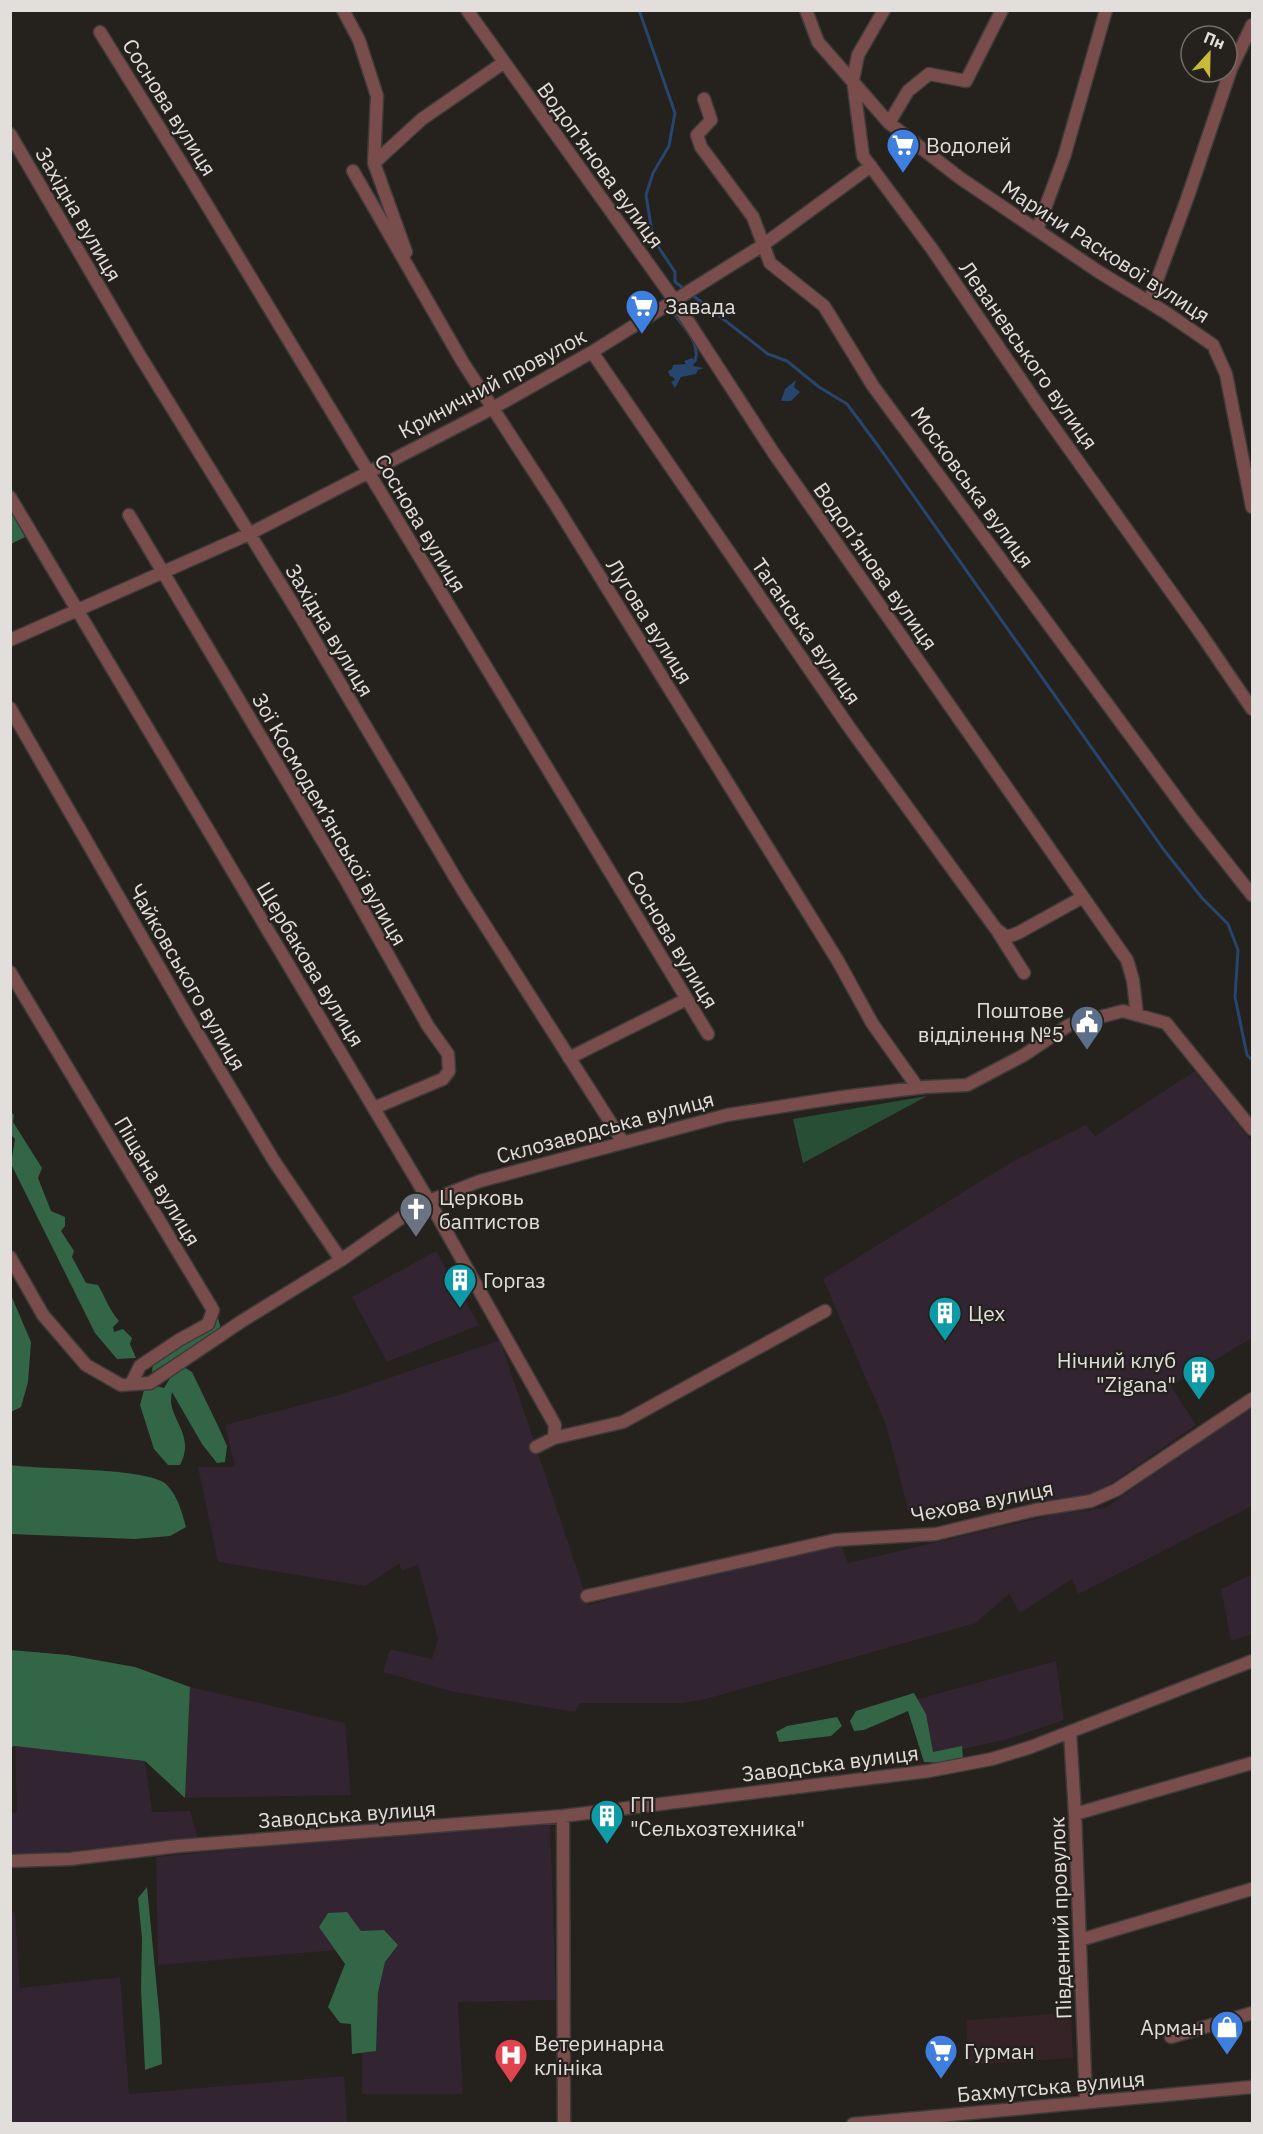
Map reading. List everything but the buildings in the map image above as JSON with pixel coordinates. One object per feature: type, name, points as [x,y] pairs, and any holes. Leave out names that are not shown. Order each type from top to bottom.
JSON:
[{"type":"street","points":[[343,10],[359,40],[377,96],[374,163],[417,284]]},
{"type":"street","name":"Водоп’янова вулиця","points":[[467,10],[503,63],[684,295],[772,452],[1127,960],[1133,980],[1137,1015]]},
{"type":"street","points":[[853,80],[858,55],[884,10]]},
{"type":"street","points":[[889,123],[908,91],[929,74],[966,81],[1002,10]]},
{"type":"street","points":[[1037,230],[1064,157],[1106,10]]},
{"type":"street","points":[[809,13],[818,42],[853,80]]},
{"type":"street","points":[[1149,302],[1231,69],[1252,25]]},
{"type":"street","name":"Соснова вулиця","points":[[100,32],[708,1034]]},
{"type":"street","points":[[374,163],[422,119],[503,63]]},
{"type":"street","name":"Марини Раскової вулиця","points":[[853,80],[889,123],[960,178],[1099,272],[1213,345],[1226,374],[1252,507]]},
{"type":"street","name":"Леваневського вулиця","points":[[853,80],[863,156],[932,249],[1038,405],[1252,707]]},
{"type":"street","name":"Московська вулиця","points":[[704,99],[711,120],[697,135],[702,147],[753,217],[771,263],[824,306],[873,386],[1192,819],[1252,895]]},
{"type":"street","name":"Західна вулиця","points":[[10,134],[80,257],[462,889],[623,1142]]},
{"type":"street","name":"Криничний провулок","points":[[10,640],[249,534],[493,408],[592,352],[763,245],[871,166]]},
{"type":"street","name":"Лугова вулиця","points":[[353,171],[462,361],[555,504],[838,961],[872,1023],[918,1088]]},
{"type":"street","name":"Таганська вулиця","points":[[592,352],[849,727],[996,929],[1024,973]]},
{"type":"street","name":"Щербакова вулиця","points":[[10,497],[429,1201],[555,1425],[554,1438]]},
{"type":"street","name":"Зої Космодем’янської вулиця","points":[[129,514],[347,882],[428,1026],[448,1054],[449,1071],[443,1079],[374,1108]]},
{"type":"street","name":"Чайковського вулиця","points":[[10,708],[189,1019],[274,1161],[341,1260]]},
{"type":"street","points":[[996,929],[1007,937],[1018,933],[1083,897]]},
{"type":"street","name":"Піщана вулиця","points":[[10,972],[213,1310],[208,1324],[140,1365],[126,1384]]},
{"type":"street","points":[[569,1058],[687,999]]},
{"type":"street","name":"Склозаводська вулиця","points":[[126,1384],[150,1383],[242,1321],[341,1260],[421,1204],[480,1180],[727,1115],[842,1097],[967,1085],[1024,1055],[1069,1025],[1123,1011],[1137,1015]]},
{"type":"street","points":[[1137,1015],[1166,1023],[1252,1129]]},
{"type":"street","points":[[10,1257],[43,1315],[86,1365],[126,1384]]},
{"type":"street","points":[[536,1447],[554,1438],[623,1422],[825,1311]]},
{"type":"street","name":"Чехова вулиця","points":[[587,1596],[835,1540],[936,1534],[1035,1510],[1091,1501],[1116,1490],[1252,1399]]},
{"type":"street","name":"Заводська вулиця","points":[[10,1861],[70,1859],[179,1846],[563,1816],[939,1769],[992,1759],[1070,1732],[1252,1661]]},
{"type":"street","name":"Південний провулок","points":[[1070,1732],[1076,1814],[1086,2102]]},
{"type":"street","points":[[1076,1814],[1252,1763]]},
{"type":"street","points":[[563,1816],[564,2124]]},
{"type":"street","points":[[1080,1940],[1252,1889]]},
{"type":"street","points":[[1171,2037],[1252,2013]]},
{"type":"street","name":"Бахмутська вулиця","points":[[853,2124],[912,2121],[1252,2086]]},
{"type":"shaded area","points":[[1195,1071],[1252,1142],[1252,1338],[1171,1386],[1196,1425],[1103,1489],[1090,1494],[909,1513],[886,1425],[823,1279],[1010,1163],[1086,1125],[1095,1136]]},
{"type":"shaded area","name":"Горгаз","points":[[436,1251],[479,1325],[387,1362],[352,1297]]},
{"type":"shaded area","points":[[500,1340],[589,1605],[650,1588],[841,1544],[848,1563],[1056,1514],[1105,1508],[1252,1404],[1252,1506],[1078,1594],[1072,1579],[1020,1613],[1009,1594],[976,1623],[706,1699],[682,1703],[580,1703],[575,1712],[454,1692],[383,1672],[390,1649],[432,1659],[438,1639],[418,1564],[402,1571],[399,1564],[365,1586],[218,1562],[198,1467],[235,1467],[225,1425],[339,1395]]},
{"type":"shaded area","points":[[1252,1574],[1252,1634],[1231,1641],[1221,1589]]},
{"type":"shaded area","points":[[1056,1661],[1064,1720],[1008,1739],[928,1757],[911,1701]]},
{"type":"shaded area","points":[[190,1687],[345,1723],[351,1795],[185,1798]]},
{"type":"shaded area","points":[[15,1745],[145,1761],[152,1812],[190,1811],[199,1842],[11,1855],[11,1813],[17,1812]]},
{"type":"shaded area","points":[[550,1820],[556,2000],[458,2002],[463,2094],[362,2094],[362,1948],[158,1965],[156,1857]]},
{"type":"shaded area","points":[[15,1912],[20,1988],[120,1977],[129,2094],[344,2076],[347,2123],[11,2123],[10,1913]]},
{"type":"shaded area","points":[[1071,2013],[1073,2058],[969,2065],[966,2020]]},
{"type":"green space","points":[[10,510],[25,537],[11,544],[10,544]]},
{"type":"green space","points":[[927,1096],[803,1163],[793,1119]]},
{"type":"green space","points":[[10,1111],[14,1115],[13,1122],[42,1168],[38,1178],[51,1211],[65,1217],[65,1226],[61,1231],[74,1251],[72,1257],[86,1283],[98,1285],[119,1321],[113,1327],[114,1332],[123,1329],[132,1338],[130,1344],[136,1358],[117,1359],[95,1333],[11,1164],[15,1139],[11,1135]]},
{"type":"green space","points":[[11,1295],[31,1342],[28,1382],[21,1407],[11,1412]]},
{"type":"green space","points":[[218,1318],[221,1329],[152,1372],[154,1356]]},
{"type":"green space","points":[[182,1366],[192,1372],[219,1428],[227,1446],[225,1462],[217,1463],[202,1444],[172,1392],[173,1410],[185,1444],[180,1465],[168,1465],[154,1449],[140,1405],[144,1390],[152,1385],[164,1388],[172,1375]]},
{"type":"green space","points":[[11,1465],[118,1472],[157,1479],[167,1485],[174,1495],[186,1527],[170,1536],[135,1539],[11,1534]]},
{"type":"green space","points":[[11,1650],[68,1655],[135,1667],[190,1687],[185,1798],[145,1761],[11,1747]]},
{"type":"green space","points":[[914,1693],[926,1714],[933,1752],[962,1746],[963,1759],[944,1763],[924,1762],[908,1711],[864,1730],[854,1731],[850,1721],[856,1711]]},
{"type":"green space","points":[[837,1717],[842,1726],[831,1736],[779,1742],[776,1732],[787,1726]]},
{"type":"green space","points":[[147,1887],[162,2064],[145,2070],[141,1989],[142,1938],[138,1898]]},
{"type":"green space","points":[[347,1912],[361,1931],[384,1930],[398,1945],[385,1962],[378,1992],[376,2051],[352,2054],[351,2024],[340,2023],[328,2007],[345,1964],[319,1927],[328,1913]]},
{"type":"water","points":[[692,358],[695,361],[693,366],[704,368],[698,370],[696,374],[681,377],[675,388],[671,382],[675,380],[668,371],[673,365],[686,364],[684,361]]},
{"type":"water","points":[[796,380],[794,387],[800,392],[791,401],[781,401],[785,389]]},
{"type":"waterway","points":[[639,10],[675,113],[669,146],[653,173],[646,195],[653,239],[675,272],[675,282],[686,290]]},
{"type":"waterway","points":[[691,294],[768,354],[787,361],[819,387],[847,404],[879,447],[1164,850],[1202,898],[1228,924],[1238,950],[1235,997],[1247,1055],[1252,1060]]},
{"type":"waterway","points":[[676,311],[674,314],[694,342],[695,361]]},
{"type":"place","name":"Водолей","points":[[903,174]]},
{"type":"place","name":"Завада","points":[[642,335]]},
{"type":"place","name":"Поштове відділення №5","points":[[1087,1051]]},
{"type":"place","name":"Церковь баптистов","points":[[416,1238]]},
{"type":"place","name":"Горгаз","points":[[460,1309]]},
{"type":"place","name":"Цех","points":[[945,1342]]},
{"type":"place","name":"Нічний клуб \"Zigana\"","points":[[1199,1401]]},
{"type":"place","name":"ГП \"Сельхозтехника\"","points":[[607,1845]]},
{"type":"place","name":"Арман","points":[[1227,2056]]},
{"type":"place","name":"Гурман","points":[[941,2080]]},
{"type":"place","name":"Ветеринарна клініка","points":[[511,2084]]}]
